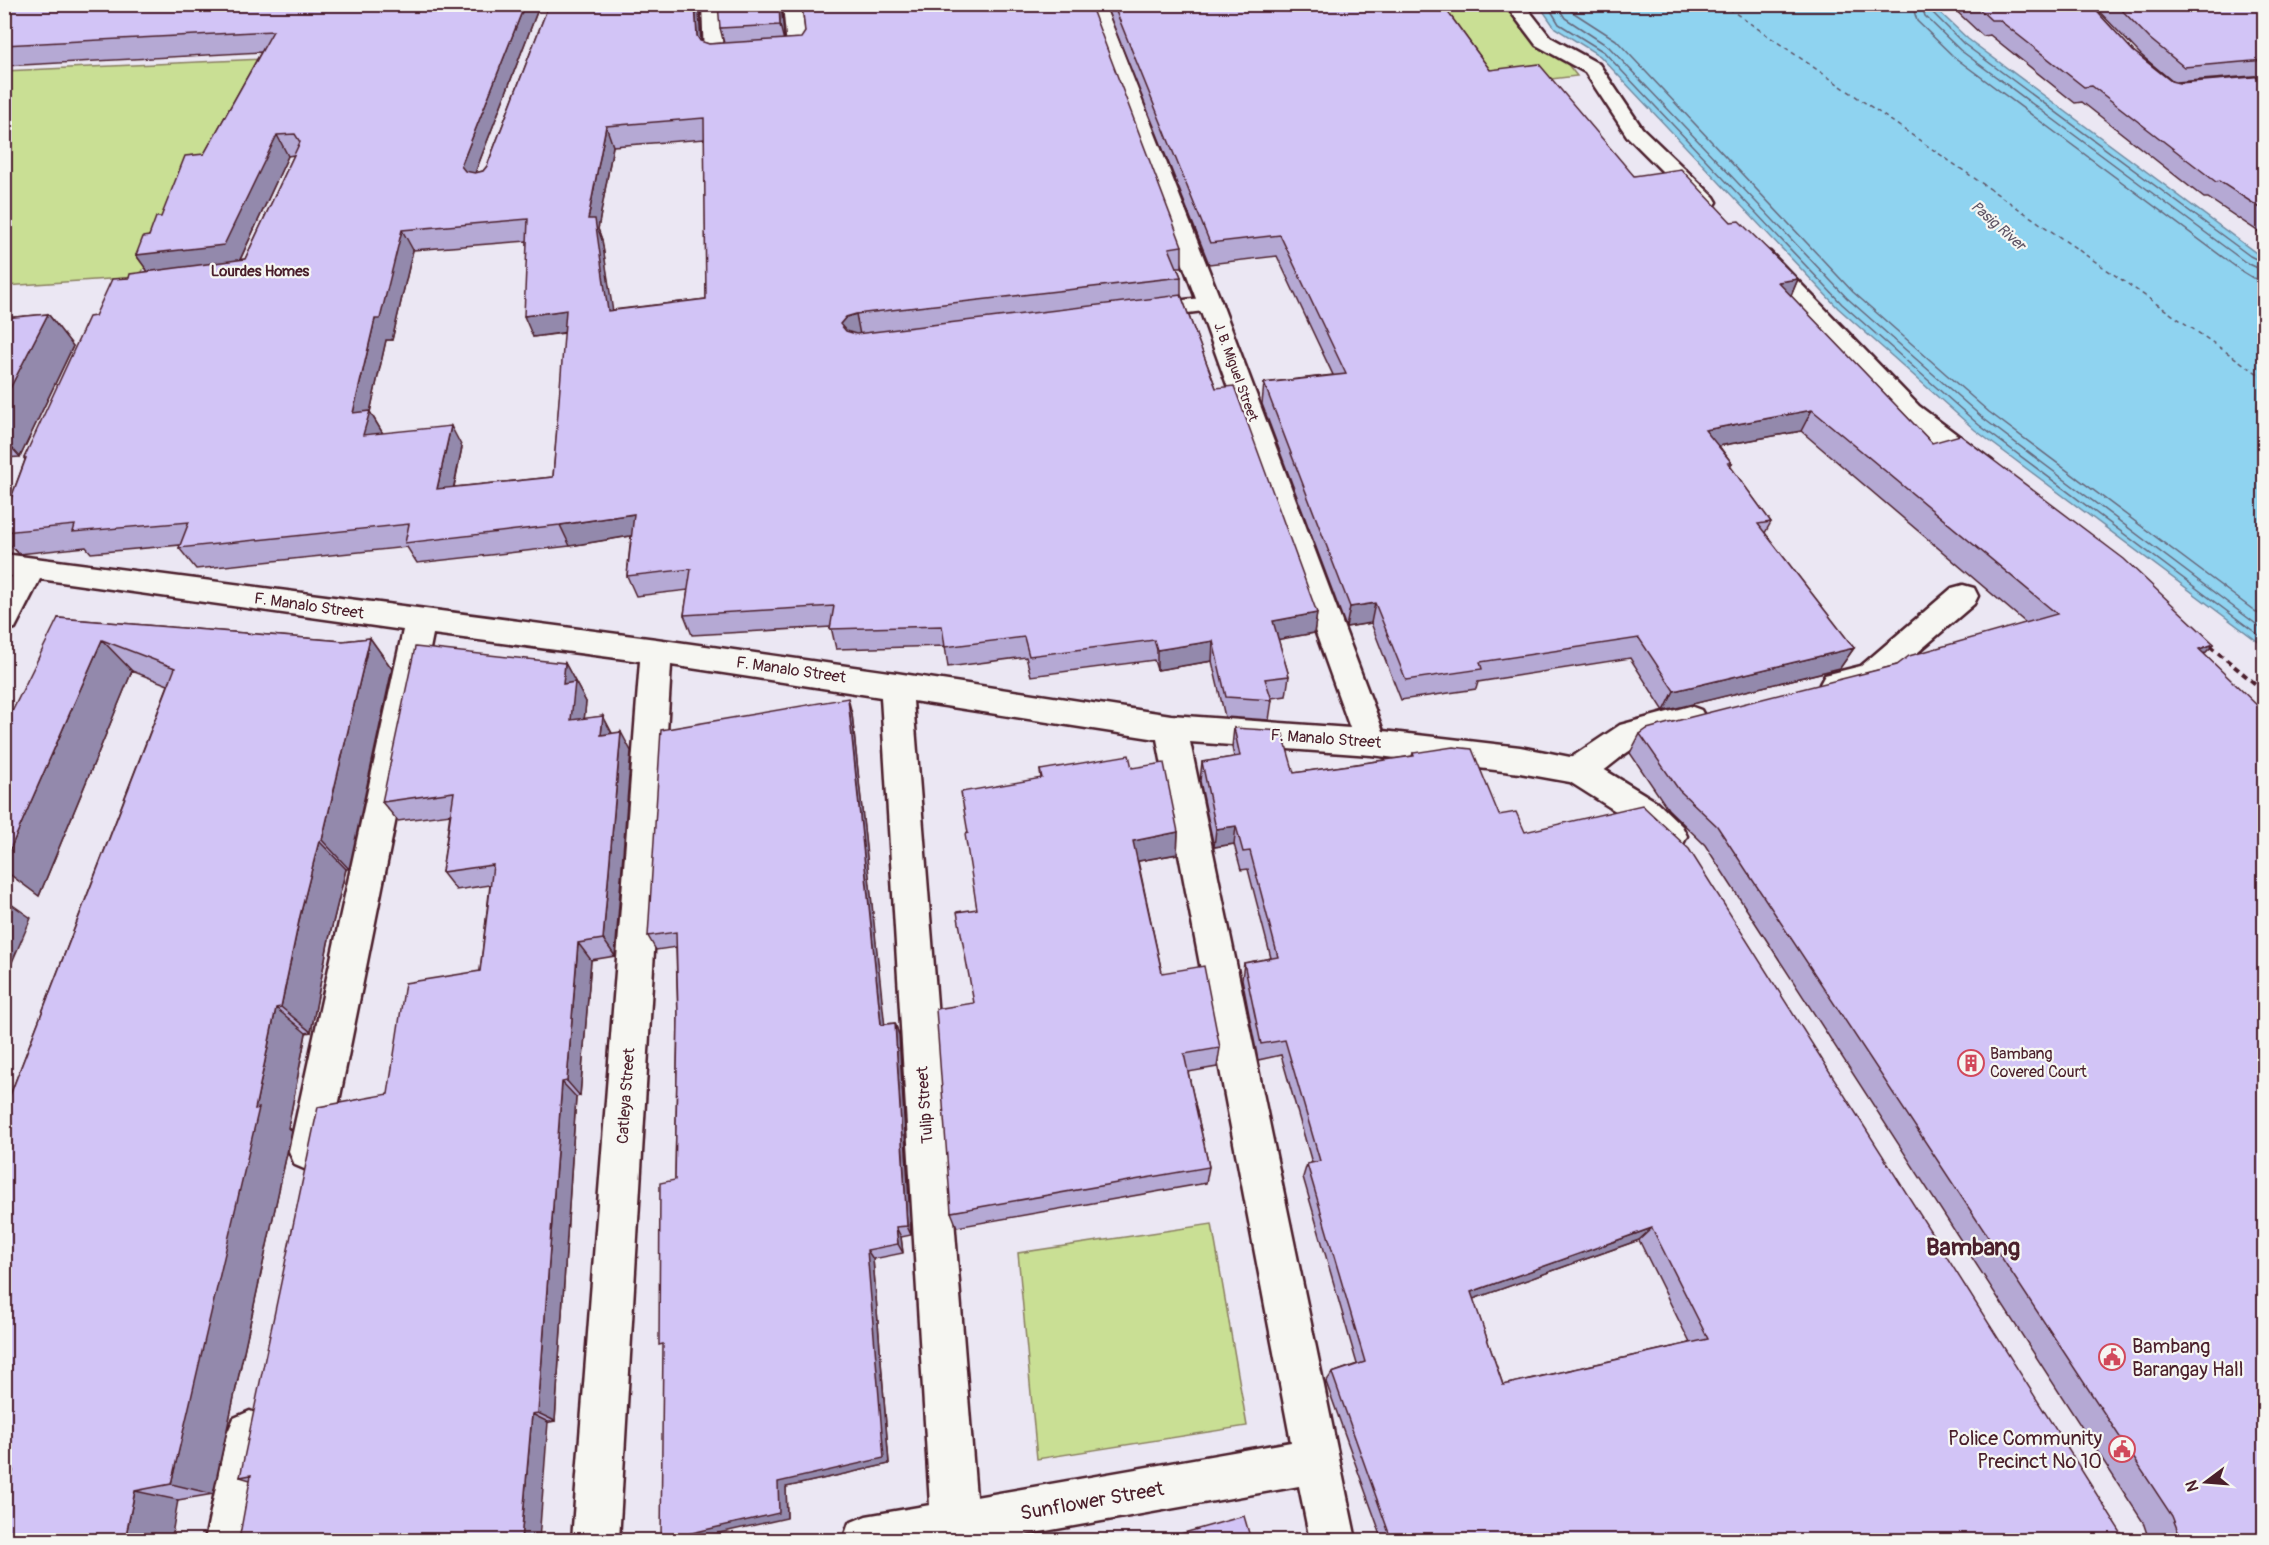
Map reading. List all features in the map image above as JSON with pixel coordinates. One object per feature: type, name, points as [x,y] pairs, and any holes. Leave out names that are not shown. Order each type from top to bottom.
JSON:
[{"type":"street","points":[[687,7],[716,5],[714,56],[797,52],[792,4]]},
{"type":"street","name":"J. B. Miguel Street","points":[[1094,4],[1210,304],[1371,742]]},
{"type":"street","points":[[1514,4],[1543,41],[1592,68],[1634,132],[1734,230],[1910,412],[2004,484]]},
{"type":"street","points":[[1117,315],[1210,304]]},
{"type":"street","points":[[4,620],[18,566]]},
{"type":"street","name":"F. Manalo Street","points":[[18,566],[656,651],[1171,728],[1371,742],[1520,760],[1578,770]]},
{"type":"street","points":[[1814,689],[1871,675],[1963,596]]},
{"type":"street","points":[[303,1181],[420,621]]},
{"type":"street","name":"Catleya Street","points":[[595,1540],[656,651]]},
{"type":"street","name":"Tulip Street","points":[[896,686],[955,1525]]},
{"type":"street","points":[[1697,866],[1691,856],[1645,812],[1578,770],[1631,734],[1722,711]]},
{"type":"street","points":[[1171,728],[1333,1540]]},
{"type":"street","points":[[228,1540],[257,1402]]},
{"type":"street","name":"Sunflower Street","points":[[866,1540],[1317,1460]]},
{"type":"path","points":[[2205,641],[2265,691]]},
{"type":"green space","points":[[1433,5],[1521,5],[1577,76],[1490,86]]},
{"type":"green space","points":[[264,59],[139,277],[5,286],[4,71]]},
{"type":"green space","points":[[1212,1224],[1247,1426],[1037,1459],[1018,1253]]},
{"type":"water","name":"Pasig River","points":[[1539,5],[1932,5],[1968,39],[2264,259],[2264,646],[1975,430],[1838,308],[1600,56],[1555,28]]},
{"type":"building","points":[[4,4],[525,4],[461,166],[465,171],[475,173],[483,171],[487,166],[549,4],[695,4],[697,36],[700,41],[709,44],[801,38],[805,32],[802,4],[1090,4],[1182,246],[1169,248],[1181,277],[856,314],[846,317],[840,324],[846,331],[856,334],[1181,295],[1216,388],[1234,386],[1317,613],[1273,621],[1289,676],[1265,679],[1272,700],[1226,697],[1213,641],[1157,650],[1154,640],[1029,656],[1024,637],[945,647],[942,626],[830,629],[834,606],[684,615],[691,569],[627,576],[634,514],[405,543],[409,524],[179,548],[189,522],[73,532],[75,525],[4,532],[4,517],[26,458],[24,458],[89,317],[95,316],[112,279],[129,278],[130,274],[245,259],[300,142],[295,134],[277,135],[224,245],[136,255],[143,237],[149,236],[156,217],[161,217],[185,156],[204,154],[273,31],[4,45]],"holes":[[[704,118],[706,299],[608,311],[595,219],[588,219],[606,126]],[[528,219],[524,316],[566,310],[553,477],[437,489],[451,426],[363,435],[370,411],[353,413],[375,319],[380,319],[402,230]]]},
{"type":"building","points":[[718,4],[779,4],[780,25],[720,28]]},
{"type":"building","points":[[1113,4],[1442,4],[1490,70],[1539,64],[1634,176],[1681,169],[1731,222],[1739,221],[1798,279],[1778,282],[1932,443],[1960,435],[2124,559],[2214,644],[2199,649],[2265,713],[2265,1540],[1375,1540],[1390,1536],[1332,1373],[1365,1362],[1307,1164],[1320,1161],[1285,1040],[1261,1044],[1244,963],[1278,957],[1250,851],[1243,852],[1236,826],[1216,829],[1202,762],[1240,756],[1234,728],[1282,731],[1294,773],[1414,756],[1413,753],[1453,747],[1472,749],[1499,815],[1516,812],[1525,832],[1642,805],[1689,849],[2123,1536],[2177,1537],[2179,1534],[2172,1516],[1717,826],[1679,790],[1640,734],[1647,729],[1691,717],[1897,665],[1909,656],[2057,614],[1812,410],[1705,430],[1732,463],[1728,463],[1771,522],[1758,524],[1854,648],[1674,691],[1639,638],[1480,662],[1482,669],[1406,680],[1375,603],[1350,607],[1264,383],[1346,374],[1280,235],[1210,243]],"holes":[[[1652,1228],[1708,1339],[1503,1385],[1471,1292]]]},
{"type":"building","points":[[1974,4],[2090,4],[2133,51],[2171,81],[2179,83],[2265,76],[2265,211],[2219,181],[2216,182],[2092,86],[2084,87],[1999,20],[1991,20]]},
{"type":"building","points":[[2116,4],[2265,4],[2265,60],[2184,67],[2150,39]]},
{"type":"building","points":[[48,314],[4,400],[4,318]]},
{"type":"building","points":[[58,618],[343,641],[370,638],[322,840],[319,841],[300,916],[281,1007],[276,1008],[255,1109],[259,1108],[171,1484],[135,1491],[125,1540],[4,1540],[4,1503],[13,1471],[4,1473],[4,1111],[175,668],[102,640],[4,863],[4,728]]},
{"type":"building","points":[[415,647],[565,663],[563,684],[575,682],[571,720],[603,716],[601,735],[621,732],[603,939],[578,943],[567,1081],[562,1082],[538,1413],[532,1414],[521,1540],[239,1540],[251,1475],[240,1477],[318,1107],[388,1094],[405,983],[480,971],[493,865],[442,872],[454,792],[382,802]]},
{"type":"building","points":[[848,698],[881,1025],[895,1023],[907,1226],[896,1227],[898,1244],[867,1250],[884,1458],[778,1482],[779,1513],[661,1540],[663,1344],[659,1345],[660,1183],[675,1180],[678,1017],[676,932],[648,936],[661,730]]},
{"type":"building","points":[[1129,755],[1132,768],[1164,763],[1178,832],[1133,841],[1162,973],[1204,966],[1220,1048],[1184,1054],[1209,1167],[951,1212],[936,1009],[974,1003],[957,912],[977,909],[961,792],[1042,778],[1040,770]]},
{"type":"building","points":[[1244,1516],[1251,1540],[1159,1540]]},
{"type":"ferry route","points":[[1722,4],[2264,378]]},
{"type":"place","name":"Bambang Covered Court","points":[[1971,1063]]},
{"type":"place","name":"Bambang Barangay Hall","points":[[2112,1357]]},
{"type":"place","name":"Police Community Precinct № 10","points":[[2122,1449]]},
{"type":"district","name":"Lourdes Homes","points":[[260,271]]},
{"type":"district","name":"Bambang","points":[[1973,1247]]}]
